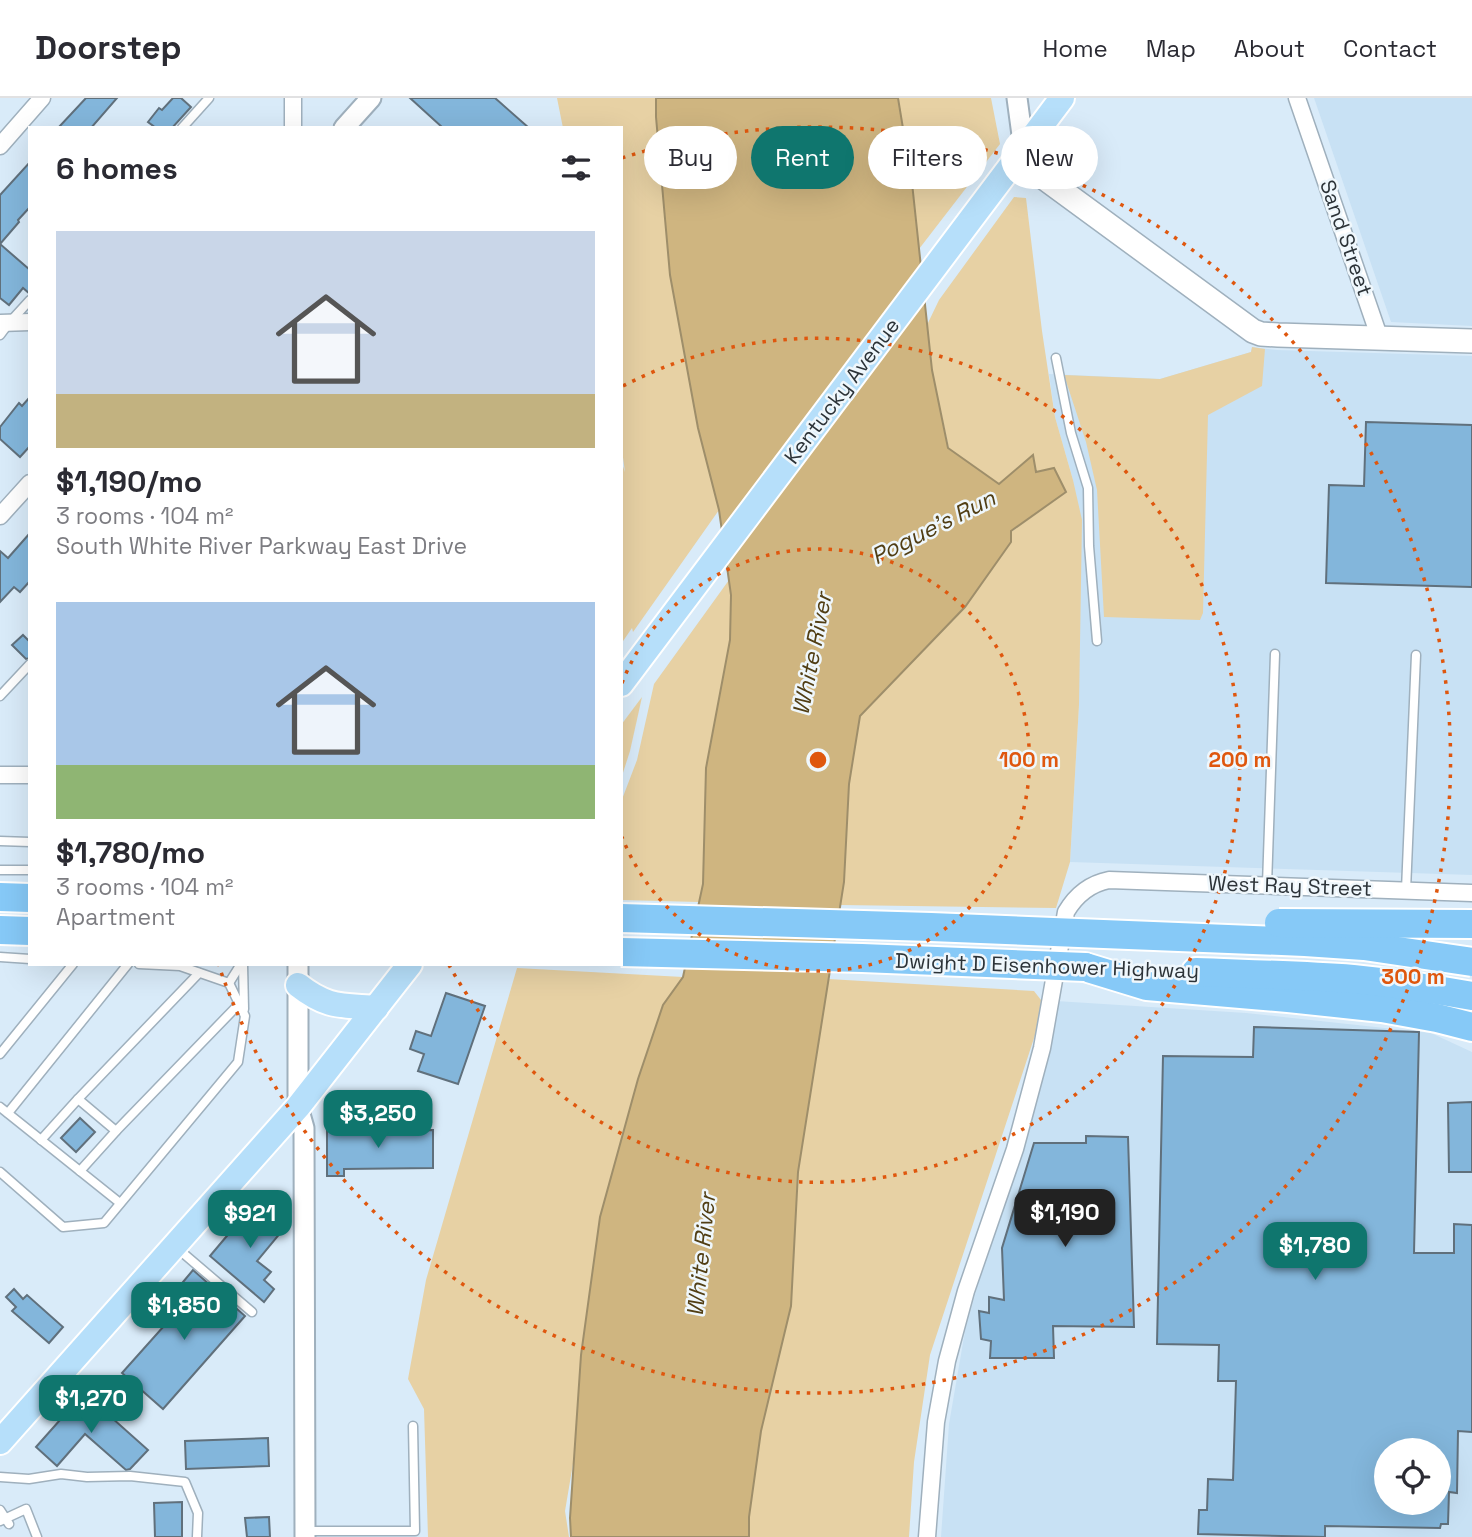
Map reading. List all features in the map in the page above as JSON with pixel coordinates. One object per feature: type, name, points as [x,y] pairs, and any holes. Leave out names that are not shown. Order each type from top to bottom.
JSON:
[{"type":"highway","points":[[0,897],[28,898]]},
{"type":"highway","name":"Dwight D Eisenhower Highway","points":[[623,918],[931,927],[1345,944],[1472,962]]},
{"type":"highway","points":[[931,927],[1163,921],[1472,924]]},
{"type":"highway","points":[[0,930],[28,931]]},
{"type":"highway","name":"Dwight D Eisenhower Highway","points":[[623,952],[862,958],[1323,977],[1400,984],[1472,996]]},
{"type":"highway","points":[[1085,967],[1147,986],[1382,1008],[1472,1027]]},
{"type":"main road","name":"Kentucky Avenue","points":[[1042,126],[1062,98]]},
{"type":"main road","name":"Kentucky Avenue","points":[[623,681],[1001,179]]},
{"type":"main road","points":[[1059,189],[1253,331],[1278,335],[1472,341]]},
{"type":"main road","points":[[0,1443],[298,1107],[408,966]]},
{"type":"main road","points":[[298,974],[313,996],[326,1002],[376,1008]]},
{"type":"street","points":[[0,146],[42,98]]},
{"type":"street","points":[[293,98],[293,126]]},
{"type":"street","points":[[346,126],[371,98]]},
{"type":"street","points":[[1017,98],[1021,126]]},
{"type":"street","name":"Sand Street","points":[[1297,98],[1380,339]]},
{"type":"street","points":[[3,327],[28,322]]},
{"type":"street","points":[[0,516],[28,485]]},
{"type":"street","points":[[0,775],[28,775]]},
{"type":"street","name":"West Ray Street","points":[[927,1537],[936,1422],[947,1361],[966,1292],[1015,1149],[1042,1048],[1066,912],[1071,903],[1084,890],[1109,880],[1472,893]]},
{"type":"street","points":[[298,974],[298,1107],[304,1128],[305,1534]]},
{"type":"lane","points":[[184,126],[209,98]]},
{"type":"lane","points":[[3,327],[28,302]]},
{"type":"lane","points":[[1056,358],[1071,433],[1088,488],[1089,545],[1097,641]]},
{"type":"lane","points":[[1266,885],[1275,654]]},
{"type":"lane","points":[[1406,890],[1416,655]]},
{"type":"lane","points":[[0,696],[28,665]]},
{"type":"lane","points":[[0,841],[28,842]]},
{"type":"lane","points":[[0,870],[28,870]]},
{"type":"lane","points":[[0,957],[28,959]]},
{"type":"lane","points":[[0,1054],[71,966]]},
{"type":"lane","points":[[8,1113],[126,966]]},
{"type":"lane","points":[[180,966],[229,983],[245,1016]]},
{"type":"lane","points":[[229,983],[241,966]]},
{"type":"lane","points":[[0,1172],[63,1227],[104,1223],[238,1062],[245,1016],[242,966]]},
{"type":"lane","points":[[41,1140],[199,973]]},
{"type":"lane","points":[[79,1171],[239,1003]]},
{"type":"lane","points":[[78,1099],[116,1131]]},
{"type":"lane","points":[[0,1107],[120,1203]]},
{"type":"lane","points":[[175,1246],[252,1312]]},
{"type":"lane","points":[[305,1534],[415,1531],[413,1426]]},
{"type":"lane","points":[[0,1477],[29,1479],[61,1474],[87,1477],[130,1476],[185,1482],[198,1513],[197,1537]]},
{"type":"lane","points":[[0,1510],[5,1521],[26,1509],[37,1537]]},
{"type":"shaded area","points":[[557,98],[656,98],[657,126],[644,126],[644,189],[662,189],[670,275],[698,428],[719,510],[633,632],[632,628],[623,641],[623,466],[625,472],[623,126],[563,126]]},
{"type":"shaded area","points":[[898,98],[991,98],[1000,144],[987,161],[987,126],[903,126]]},
{"type":"shaded area","points":[[1314,98],[1472,98],[1472,326],[1391,322]]},
{"type":"shaded area","points":[[913,189],[965,189],[919,249]]},
{"type":"shaded area","points":[[1014,197],[1026,198],[1055,417],[1082,520],[1079,705],[1070,862],[1056,908],[840,905],[844,882],[849,784],[860,715],[965,607],[1011,532],[1066,492],[1060,481],[999,484],[949,449],[932,370],[927,325],[939,300]]},
{"type":"shaded area","points":[[1252,347],[1472,356],[1472,875],[1070,862],[1079,705],[1073,480],[1055,417],[1049,374],[1160,379],[1251,352]]},
{"type":"shaded area","points":[[1252,347],[1265,349],[1262,386],[1208,415],[1203,613],[1200,620],[1104,617],[1097,490],[1086,442],[1064,375],[1160,379],[1251,352]]},
{"type":"shaded area","points":[[729,580],[730,640],[706,768],[703,884],[699,902],[623,900],[623,797],[637,760],[654,684]]},
{"type":"shaded area","points":[[642,697],[623,773],[623,722]]},
{"type":"shaded area","points":[[517,968],[683,977],[663,1005],[638,1079],[600,1217],[582,1353],[576,1446],[565,1511],[569,1537],[428,1537],[424,1409],[408,1379],[426,1280]]},
{"type":"shaded area","points":[[828,979],[1034,991],[1041,1000],[1038,1026],[930,1355],[914,1462],[909,1537],[749,1537],[749,1517],[761,1431],[791,1306],[798,1172]]},
{"type":"shaded area","points":[[1056,1001],[1246,1013],[1431,1033],[1472,1052],[1472,1537],[941,1537],[949,1424],[965,1331]]},
{"type":"water","points":[[656,98],[898,98],[903,126],[868,126],[868,189],[913,189],[932,370],[948,448],[999,484],[1033,455],[1036,472],[1054,468],[1066,492],[1011,531],[1011,542],[965,607],[860,716],[849,784],[844,882],[798,1172],[791,1306],[761,1431],[749,1517],[749,1537],[571,1537],[581,1355],[600,1217],[638,1079],[663,1005],[683,977],[703,884],[706,768],[730,640],[731,595],[719,510],[698,428],[670,275],[662,189],[737,189],[737,126],[657,126]]},
{"type":"building","points":[[86,98],[117,98],[93,126],[60,126]]},
{"type":"building","points":[[173,98],[181,98],[191,107],[174,126],[153,126],[148,122],[159,108],[162,110]]},
{"type":"building","points":[[410,98],[495,98],[527,126],[441,126]]},
{"type":"building","points":[[28,164],[28,209],[0,244],[0,195]]},
{"type":"building","points":[[0,244],[28,268],[28,292],[23,288],[9,305],[0,298]]},
{"type":"building","points":[[28,399],[28,448],[20,457],[0,439],[0,427],[19,403],[22,406]]},
{"type":"building","points":[[1366,422],[1472,425],[1472,587],[1326,583],[1329,485],[1364,486]]},
{"type":"building","points":[[28,535],[28,583],[20,592],[14,587],[0,602],[0,551],[8,558]]},
{"type":"building","points":[[23,635],[28,640],[28,658],[26,659],[12,645]]},
{"type":"building","points":[[446,993],[485,1006],[458,1084],[418,1071],[424,1054],[410,1049],[416,1031],[431,1036]]},
{"type":"building","points":[[1254,1027],[1419,1032],[1414,1253],[1454,1253],[1454,1224],[1472,1225],[1472,1432],[1458,1431],[1457,1493],[1451,1492],[1451,1438],[1374,1438],[1374,1515],[1448,1515],[1448,1524],[1441,1524],[1440,1528],[1325,1526],[1325,1537],[1198,1534],[1199,1510],[1207,1510],[1208,1479],[1233,1480],[1236,1381],[1218,1381],[1219,1345],[1157,1344],[1163,1056],[1253,1057]]},
{"type":"building","points":[[1472,1102],[1472,1172],[1449,1172],[1448,1103]]},
{"type":"building","points":[[80,1118],[95,1132],[76,1152],[61,1138]]},
{"type":"building","points":[[327,1126],[344,1126],[344,1131],[433,1130],[433,1168],[344,1169],[344,1176],[327,1176]]},
{"type":"building","points":[[1086,1136],[1128,1137],[1134,1327],[1053,1326],[1054,1358],[990,1358],[991,1341],[981,1339],[979,1311],[989,1313],[989,1297],[1004,1300],[1002,1248],[1034,1143],[1086,1143]]},
{"type":"building","points":[[266,1202],[278,1212],[270,1222],[282,1231],[257,1261],[271,1272],[264,1280],[274,1289],[264,1302],[210,1256],[253,1205],[259,1210]]},
{"type":"building","points":[[193,1270],[245,1316],[163,1409],[122,1373],[189,1298],[178,1288]]},
{"type":"building","points":[[14,1289],[23,1299],[27,1295],[63,1327],[49,1343],[12,1311],[16,1307],[6,1297]]},
{"type":"building","points":[[84,1393],[148,1450],[130,1469],[126,1470],[85,1434],[57,1466],[36,1447]]},
{"type":"building","points":[[268,1438],[269,1466],[186,1469],[185,1441]]},
{"type":"building","points":[[182,1502],[182,1537],[155,1537],[154,1503]]},
{"type":"building","points":[[269,1517],[270,1537],[247,1537],[245,1518]]},
{"type":"water label","name":"Pogue's Run","points":[[933,527]]},
{"type":"water label","name":"White River","points":[[812,654]]},
{"type":"water label","name":"White River","points":[[701,1255]]}]
